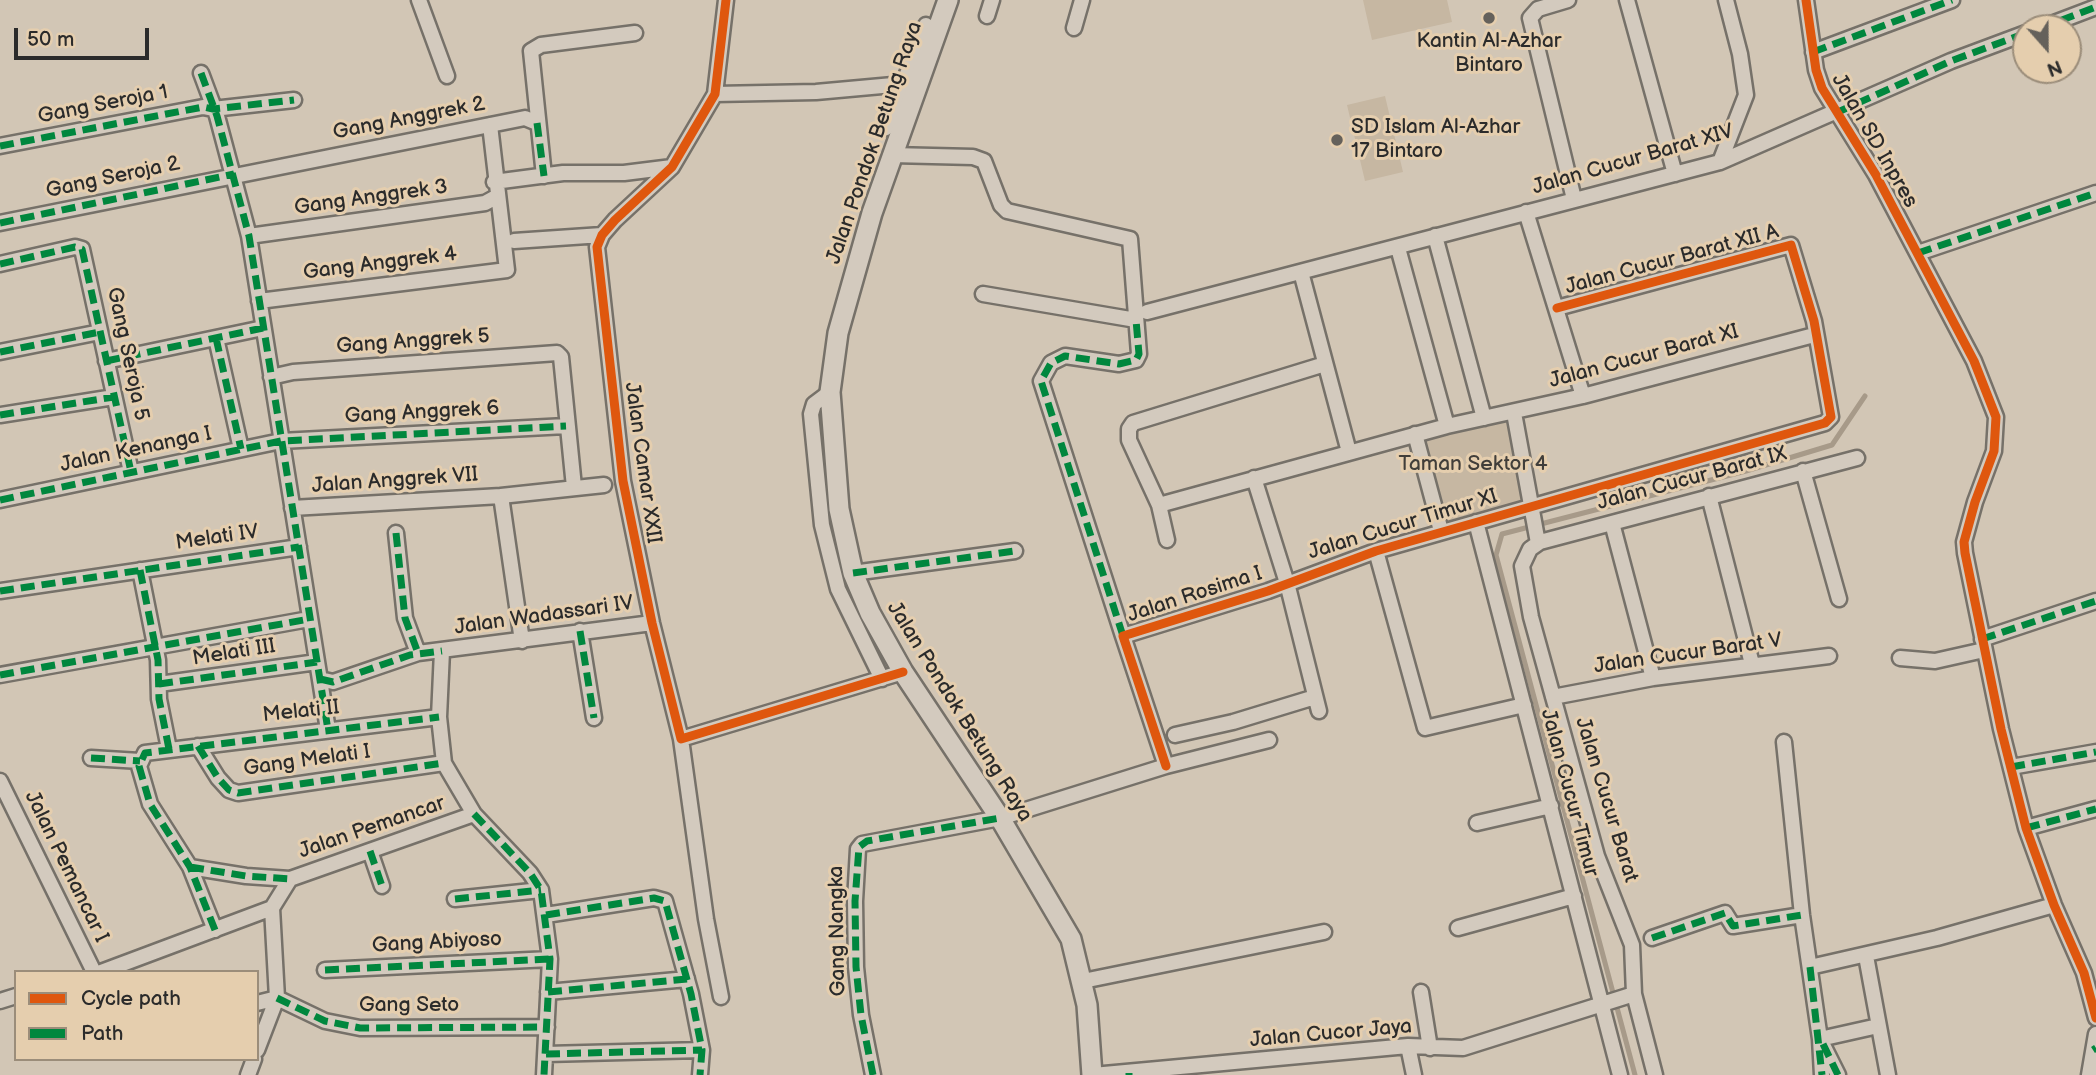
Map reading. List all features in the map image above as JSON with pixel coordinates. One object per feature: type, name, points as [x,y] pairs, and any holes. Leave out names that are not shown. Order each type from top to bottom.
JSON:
[{"type":"main road","name":"Jalan Pondok Betung Raya","points":[[948,0],[892,155],[845,302],[831,365],[830,392],[838,499],[853,573],[870,613],[903,672],[1000,818],[1066,930],[1083,981],[1093,1075]]},
{"type":"street","points":[[419,0],[447,76]]},
{"type":"street","points":[[514,241],[602,235],[672,167],[715,94],[726,0]]},
{"type":"street","points":[[987,16],[992,0]]},
{"type":"street","points":[[1074,28],[1083,0]]},
{"type":"street","points":[[1568,0],[1538,9],[1531,15],[1531,22],[1574,199]]},
{"type":"street","points":[[1627,0],[1675,174]]},
{"type":"street","points":[[1720,162],[1746,94],[1740,54],[1726,0]]},
{"type":"street","name":"Jalan SD Inpres","points":[[1806,0],[1813,52],[1822,88],[1876,174],[1918,253],[1974,361],[1996,417],[1994,451],[1964,542],[1983,644],[2026,828],[2054,905],[2084,973],[2096,1017]]},
{"type":"street","points":[[1813,52],[1952,0]]},
{"type":"street","points":[[2077,14],[2096,7]]},
{"type":"street","points":[[886,128],[926,25]]},
{"type":"street","points":[[544,176],[531,57],[534,47],[635,33]]},
{"type":"street","name":"Jalan Cucur Barat XIV","points":[[1142,316],[1720,162],[1951,61],[2012,38]]},
{"type":"street","points":[[201,73],[234,174],[249,236],[328,730]]},
{"type":"street","points":[[715,94],[816,92],[904,84]]},
{"type":"street","name":"Gang Seroja 1","points":[[0,146],[203,107],[213,109],[293,100]]},
{"type":"street","name":"Gang Anggrek 2","points":[[234,174],[525,118],[537,123]]},
{"type":"street","points":[[490,125],[495,189]]},
{"type":"street","points":[[892,155],[973,157],[984,161],[1001,205],[1007,211],[1125,236],[1133,247],[1142,316],[1139,354],[1136,360],[1119,365],[1065,356],[1051,363],[1041,381],[1123,636]]},
{"type":"street","name":"Gang Anggrek 3","points":[[249,236],[485,203],[495,189],[544,176],[624,173],[672,167]]},
{"type":"street","name":"Gang Seroja 2","points":[[0,223],[234,174]]},
{"type":"street","name":"Gang Anggrek 4","points":[[259,301],[507,270],[495,189]]},
{"type":"street","points":[[1918,253],[2096,193]]},
{"type":"street","points":[[1526,212],[1583,396]]},
{"type":"street","name":"Jalan Camar XXII","points":[[602,235],[597,259],[623,481],[652,623],[681,740],[706,919],[721,997]]},
{"type":"street","points":[[1435,236],[1484,418]]},
{"type":"street","name":"Jalan Cucur Barat XII A","points":[[1557,308],[1787,246],[1794,248]]},
{"type":"street","name":"Gang Seroja 5","points":[[0,264],[79,247],[84,252],[131,472]]},
{"type":"street","points":[[1398,248],[1447,426]]},
{"type":"street","name":"Jalan Cucur Timur XI","points":[[1287,583],[1441,531],[1531,511],[1825,423],[1832,410],[1814,334],[1814,321],[1794,248]]},
{"type":"street","points":[[1301,272],[1349,452]]},
{"type":"street","points":[[983,294],[1142,316]]},
{"type":"street","points":[[106,362],[263,328]]},
{"type":"street","points":[[0,352],[100,332]]},
{"type":"street","name":"Jalan Cucur Barat XI","points":[[1159,505],[1415,434],[1583,396],[1814,334]]},
{"type":"street","points":[[216,338],[241,449]]},
{"type":"street","name":"Gang Anggrek 5","points":[[271,377],[293,372],[559,354],[566,426]]},
{"type":"street","points":[[1167,540],[1159,505],[1129,440],[1129,429],[1133,423],[1325,364]]},
{"type":"street","points":[[830,392],[814,404],[811,414],[822,525],[838,589],[882,679]]},
{"type":"street","points":[[0,415],[114,397]]},
{"type":"street","points":[[1514,413],[1538,541]]},
{"type":"street","points":[[566,426],[574,487]]},
{"type":"street","name":"Gang Anggrek 6","points":[[281,441],[566,426]]},
{"type":"street","points":[[1415,434],[1441,531]]},
{"type":"street","name":"Jalan Kenanga I","points":[[0,500],[281,441]]},
{"type":"street","name":"Jalan Cucur Barat IX","points":[[1538,541],[1857,458]]},
{"type":"street","points":[[1803,471],[1839,599]]},
{"type":"street","points":[[1175,735],[1317,704],[1287,583],[1254,478]]},
{"type":"street","name":"Jalan Anggrek VII","points":[[292,508],[501,496],[604,485]]},
{"type":"street","name":"Jalan Anggrek VII","points":[[501,496],[522,641]]},
{"type":"street","points":[[1709,496],[1752,664]]},
{"type":"street","name":"Jalan Cucur Timur","points":[[1476,522],[1604,1002],[1620,1075]]},
{"type":"street","points":[[1612,523],[1653,678]]},
{"type":"street","points":[[396,533],[405,618],[414,654]]},
{"type":"street","name":"Jalan Cucur Barat","points":[[1538,541],[1527,553],[1521,573],[1597,856],[1632,945],[1632,994],[1655,1075]]},
{"type":"street","name":"Melati IV","points":[[0,591],[299,547]]},
{"type":"street","points":[[853,573],[1015,551]]},
{"type":"street","points":[[1376,551],[1425,728],[1524,705]]},
{"type":"street","points":[[141,570],[156,647],[169,749]]},
{"type":"street","name":"Jalan Rosima I","points":[[1166,766],[1123,636],[1287,583]]},
{"type":"street","points":[[1900,658],[1936,661],[2096,600]]},
{"type":"street","points":[[0,675],[309,619]]},
{"type":"street","name":"Jalan Wadassari IV","points":[[320,680],[333,682],[414,654],[652,623]]},
{"type":"street","points":[[580,631],[594,718]]},
{"type":"street","name":"Jalan Wadassari IV","points":[[442,651],[439,717],[444,763],[474,814],[530,873],[541,890],[550,959],[544,1075]]},
{"type":"street","name":"Jalan Cucur Barat V","points":[[1553,697],[1653,678],[1829,656]]},
{"type":"street","name":"Melati III","points":[[159,684],[317,662]]},
{"type":"street","points":[[681,740],[903,672]]},
{"type":"street","name":"Melati II","points":[[140,761],[145,753],[169,749],[439,717]]},
{"type":"street","points":[[1000,818],[1166,766],[1269,740]]},
{"type":"street","points":[[1784,742],[1822,1075]]},
{"type":"street","name":"Gang Melati I","points":[[198,746],[218,778],[229,790],[238,793],[444,763]]},
{"type":"street","points":[[2011,767],[2096,752]]},
{"type":"street","points":[[91,758],[140,761],[150,804],[190,867],[215,930]]},
{"type":"street","name":"Jalan Pemancar I","points":[[0,781],[93,970]]},
{"type":"street","points":[[1477,823],[1550,806]]},
{"type":"street","points":[[2026,828],[2096,808]]},
{"type":"street","name":"Jalan Pemancar","points":[[272,908],[290,879],[474,814]]},
{"type":"street","name":"Gang Nangka","points":[[873,1075],[861,1015],[856,967],[855,901],[859,847],[865,841],[1000,818]]},
{"type":"street","points":[[370,851],[382,886]]},
{"type":"street","points":[[190,867],[246,876],[290,879]]},
{"type":"street","points":[[455,899],[541,890]]},
{"type":"street","points":[[1458,928],[1574,896]]},
{"type":"street","points":[[546,915],[654,898],[666,901],[702,1050],[700,1075]]},
{"type":"street","points":[[1810,967],[1866,956],[2054,905]]},
{"type":"street","points":[[106,970],[272,908],[277,998],[259,1045]]},
{"type":"street","points":[[1652,938],[1725,913],[1733,926],[1802,915]]},
{"type":"street","points":[[1083,981],[1324,932]]},
{"type":"street","points":[[1866,956],[1888,1075]]},
{"type":"street","name":"Gang Abiyoso","points":[[325,971],[550,959]]},
{"type":"street","points":[[548,992],[687,979]]},
{"type":"street","points":[[1421,992],[1430,1048]]},
{"type":"street","name":"Jalan Cucor Jaya","points":[[1093,1075],[1129,1074],[1408,1046],[1463,1048],[1632,994]]},
{"type":"street","points":[[259,1002],[277,998]]},
{"type":"street","name":"Gang Seto","points":[[277,998],[324,1021],[360,1028],[547,1027]]},
{"type":"street","points":[[1820,1039],[1878,1026]]},
{"type":"street","points":[[2089,1075],[2096,1034]]},
{"type":"street","points":[[1820,1039],[1839,1075]]},
{"type":"street","points":[[1408,1046],[1414,1075]]},
{"type":"street","points":[[546,1054],[702,1050]]},
{"type":"green space","points":[[1363,0],[1447,0],[1452,22],[1372,40]]},
{"type":"green space","points":[[1385,96],[1403,172],[1365,181],[1347,105]]},
{"type":"green space","name":"Taman Sektor 4","points":[[1507,409],[1531,510],[1443,532],[1417,433]]},
{"type":"waterway","points":[[1635,1075],[1496,555],[1502,534],[1746,471],[1832,445],[1865,396]]},
{"type":"marked path","points":[[1813,52],[1952,0]]},
{"type":"marked path","points":[[2078,14],[2096,7]]},
{"type":"marked path","points":[[1838,112],[1951,61],[2012,38]]},
{"type":"marked path","points":[[201,73],[217,116],[249,236],[328,730]]},
{"type":"marked path","points":[[0,146],[203,107],[213,109],[294,100]]},
{"type":"marked path","points":[[537,123],[544,176]]},
{"type":"marked path","points":[[0,223],[234,174]]},
{"type":"marked path","points":[[1918,253],[2096,193]]},
{"type":"marked path","points":[[0,264],[75,247],[82,249],[131,472]]},
{"type":"marked path","points":[[1123,636],[1041,381],[1051,363],[1065,356],[1119,364],[1136,360],[1139,354],[1136,320]]},
{"type":"marked path","points":[[106,361],[263,328]]},
{"type":"marked path","points":[[0,352],[100,332]]},
{"type":"marked path","points":[[216,338],[241,449]]},
{"type":"marked path","points":[[0,415],[114,397]]},
{"type":"marked path","points":[[0,500],[281,441],[566,426]]},
{"type":"marked path","points":[[396,533],[405,618],[418,653]]},
{"type":"marked path","points":[[0,591],[299,547]]},
{"type":"marked path","points":[[853,573],[1015,551]]},
{"type":"marked path","points":[[140,570],[158,660],[159,699],[169,749]]},
{"type":"marked path","points":[[1982,639],[2096,601]]},
{"type":"marked path","points":[[0,675],[309,619]]},
{"type":"marked path","points":[[580,631],[594,718]]},
{"type":"marked path","points":[[320,679],[333,682],[410,655],[442,651]]},
{"type":"marked path","points":[[159,684],[317,662]]},
{"type":"marked path","points":[[215,930],[190,867],[150,804],[139,766],[145,753],[439,717]]},
{"type":"marked path","points":[[198,746],[218,778],[229,790],[238,793],[444,763]]},
{"type":"marked path","points":[[2011,767],[2096,752]]},
{"type":"marked path","points":[[91,758],[140,761]]},
{"type":"marked path","points":[[2026,828],[2096,809]]},
{"type":"marked path","points":[[474,814],[530,873],[541,890],[550,959],[544,1075]]},
{"type":"marked path","points":[[873,1075],[861,1015],[856,967],[855,901],[859,847],[867,841],[1000,818]]},
{"type":"marked path","points":[[370,851],[382,886]]},
{"type":"marked path","points":[[190,867],[246,876],[290,879]]},
{"type":"marked path","points":[[455,899],[541,890]]},
{"type":"marked path","points":[[546,915],[654,898],[665,901],[691,994],[702,1050],[700,1075]]},
{"type":"marked path","points":[[1652,938],[1725,913],[1733,926],[1802,915]]},
{"type":"marked path","points":[[325,970],[550,959]]},
{"type":"marked path","points":[[1810,967],[1822,1075]]},
{"type":"marked path","points":[[548,992],[687,979]]},
{"type":"marked path","points":[[277,998],[325,1021],[360,1028],[547,1027]]},
{"type":"marked path","points":[[1823,1044],[1838,1075]]},
{"type":"marked path","points":[[546,1054],[702,1050]]},
{"type":"cycle path","points":[[726,0],[715,94],[672,167],[615,220],[602,235],[597,247],[623,481],[652,623],[681,739],[903,672]]},
{"type":"cycle path","points":[[1806,0],[1816,70],[1822,88],[1876,175],[1974,361],[1996,417],[1994,451],[1975,502],[1964,542],[1965,553],[2001,729],[2026,828],[2054,905],[2084,973],[2096,1018]]},
{"type":"cycle path","points":[[1166,766],[1123,636],[1268,591],[1376,551],[1825,423],[1831,417],[1814,321],[1791,245],[1557,308]]},
{"type":"place","name":"Kantin Al-Azhar Bintaro","points":[[1489,18]]},
{"type":"place","name":"SD Islam Al-Azhar 17 Bintaro","points":[[1337,140]]}]
